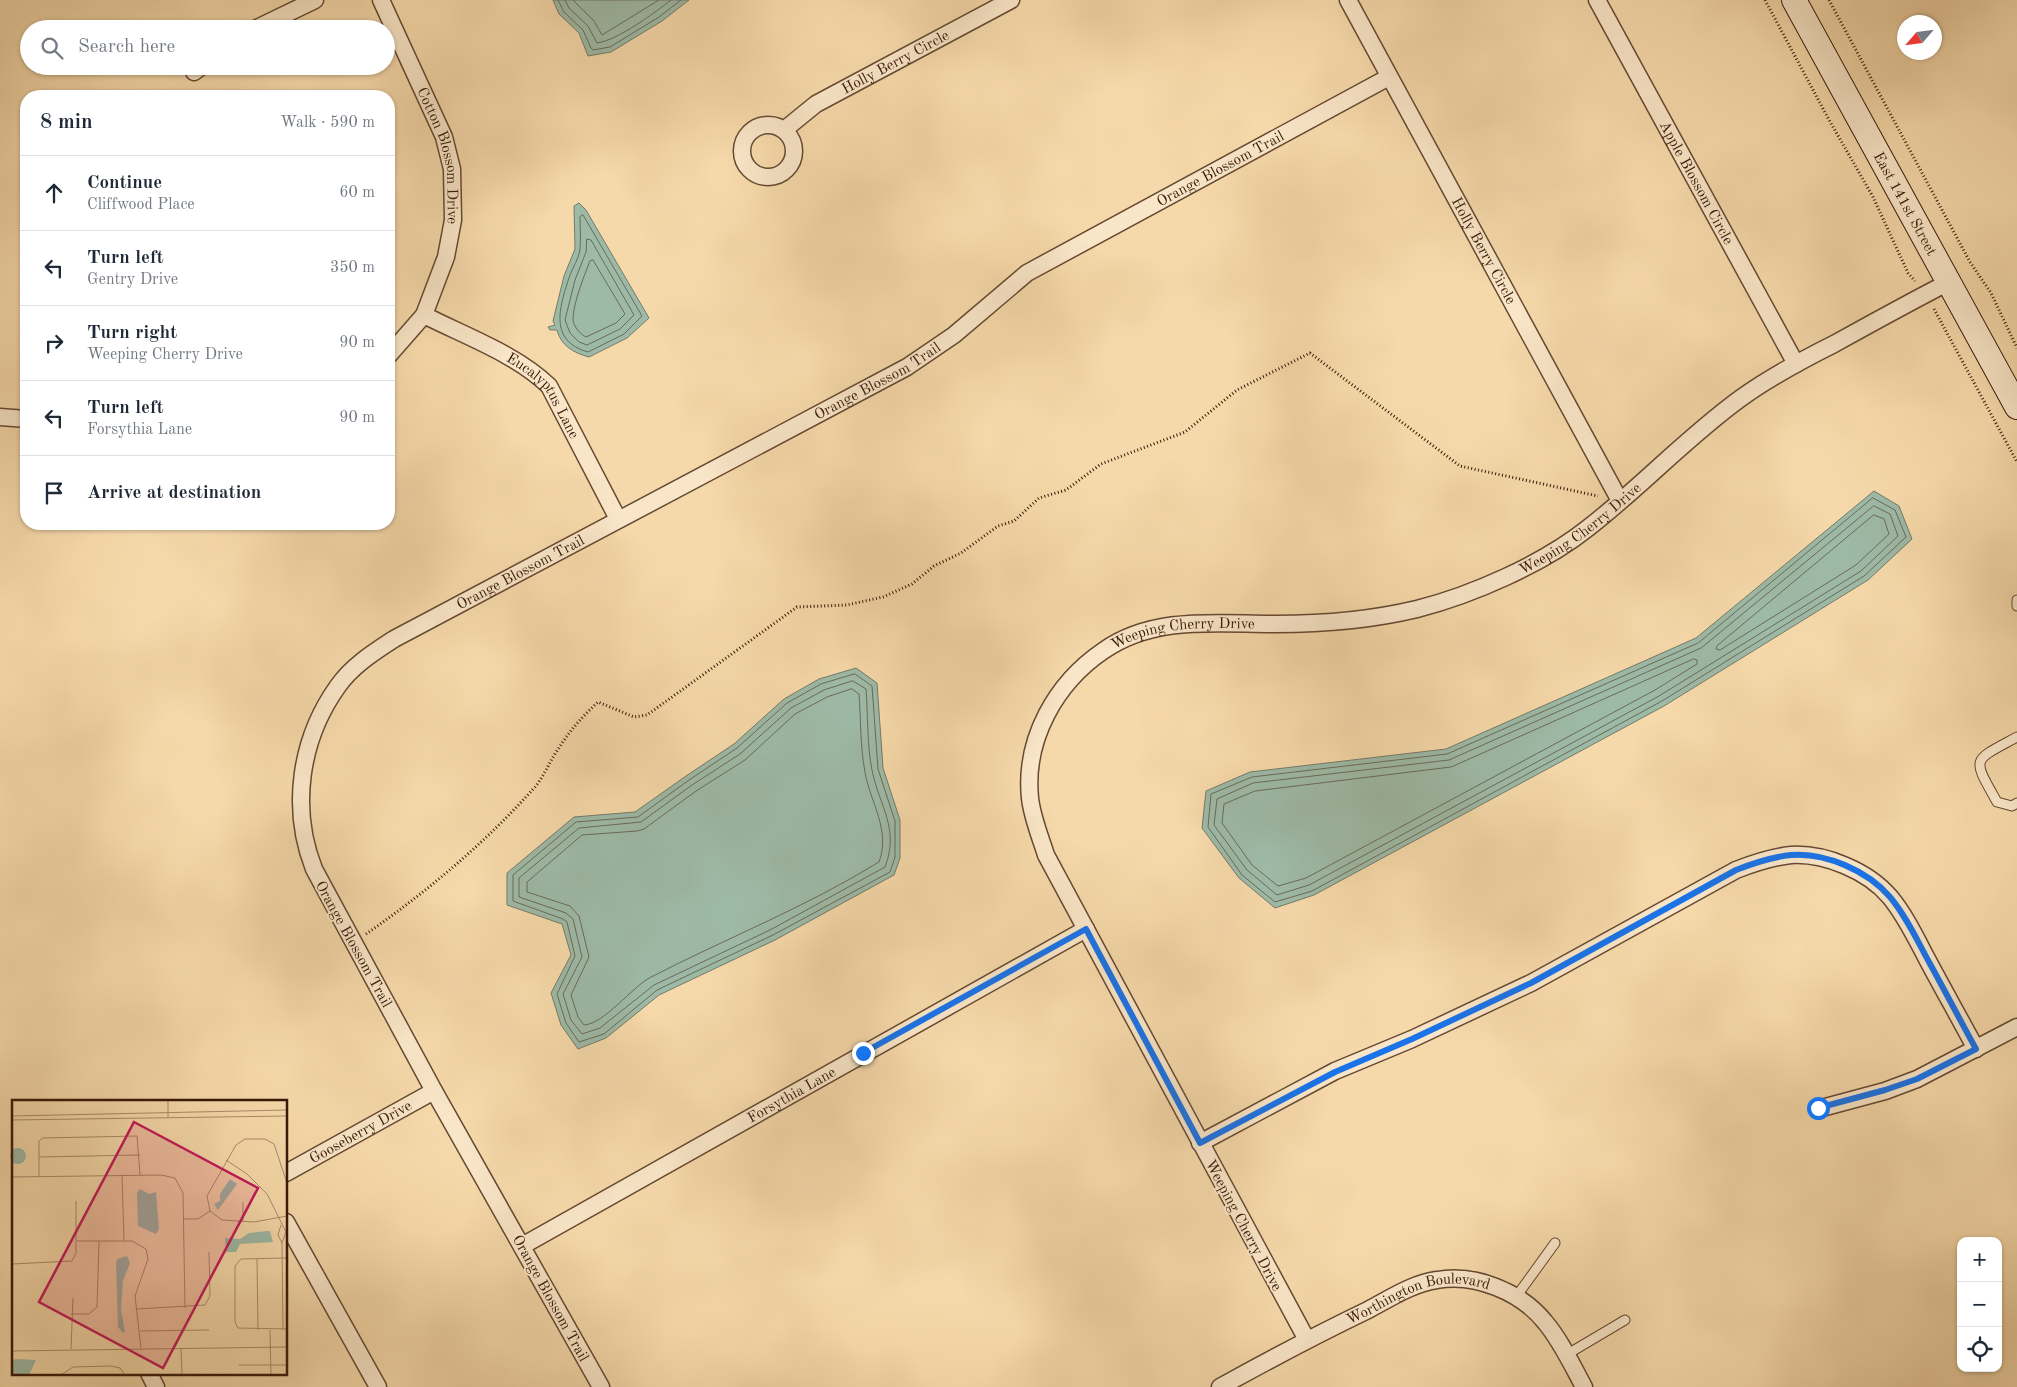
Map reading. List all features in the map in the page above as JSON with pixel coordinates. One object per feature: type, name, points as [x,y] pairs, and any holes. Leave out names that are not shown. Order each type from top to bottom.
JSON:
[{"type":"street","points":[[274,20],[315,0]]},
{"type":"street","name":"Cotton Blossom Drive","points":[[381,0],[390,20]]},
{"type":"street","name":"Holly Berry Circle","points":[[784,130],[816,104],[1011,0]]},
{"type":"street","name":"Holly Berry Circle","points":[[1348,0],[1620,501]]},
{"type":"street","name":"Apple Blossom Circle","points":[[1597,0],[1796,364]]},
{"type":"street","name":"East 141st Street","points":[[1794,0],[2017,407]]},
{"type":"street","name":"Cotton Blossom Drive","points":[[395,30],[444,137],[452,169],[453,220],[446,257],[424,315]]},
{"type":"street","name":"Orange Blossom Trail","points":[[601,1387],[337,915],[310,860],[300,811],[302,772],[312,733],[321,714],[339,685],[357,666],[394,639],[907,367],[954,335],[1027,273],[1389,76]]},
{"type":"street","name":"Weeping Cherry Drive","points":[[1307,1340],[1046,855],[1032,807],[1030,776],[1032,752],[1055,699],[1076,673],[1104,650],[1132,634],[1186,622],[1277,624],[1370,618],[1418,609],[1462,595],[1541,559],[1586,530],[1713,419],[1757,387],[1949,282]]},
{"type":"street","points":[[395,348],[424,315]]},
{"type":"street","name":"Eucalyptus Lane","points":[[424,315],[520,363],[549,386],[618,519]]},
{"type":"street","points":[[0,417],[20,419]]},
{"type":"street","points":[[1200,1143],[1335,1072],[1412,1039],[1531,983],[1736,870],[1755,863],[1792,855],[1814,856],[1852,870],[1871,880],[1889,896],[1912,930],[1976,1049]]},
{"type":"street","name":"Forsythia Lane","points":[[522,1246],[1086,929]]},
{"type":"street","points":[[1818,1108],[1885,1090],[1917,1079],[2017,1027]]},
{"type":"street","name":"Gooseberry Drive","points":[[288,1172],[434,1090]]},
{"type":"street","points":[[288,1226],[378,1387]]},
{"type":"street","name":"Worthington Boulevard","points":[[1220,1387],[1410,1288],[1436,1280],[1455,1279],[1478,1282],[1498,1288],[1516,1297],[1545,1322],[1584,1387]]},
{"type":"street","points":[[150,1374],[156,1387]]},
{"type":"lane","points":[[2017,600],[2017,606]]},
{"type":"lane","points":[[2017,737],[1984,755],[1980,762],[1980,770],[1998,802],[2012,806],[2017,803]]},
{"type":"lane","points":[[1516,1297],[1555,1243]]},
{"type":"lane","points":[[1566,1355],[1625,1320]]},
{"type":"path","points":[[1765,0],[1873,197],[1908,273],[1927,294],[2017,462]]},
{"type":"path","points":[[1829,0],[1970,262],[1991,293],[2017,348]]},
{"type":"path","points":[[354,943],[414,901],[476,848],[536,785],[558,748],[579,720],[598,702],[634,717],[646,715],[797,607],[847,605],[883,597],[912,584],[934,566],[961,553],[998,526],[1014,521],[1039,498],[1066,490],[1101,464],[1185,432],[1237,390],[1310,353],[1460,466],[1620,501]]},
{"type":"water","points":[[553,0],[689,0],[662,21],[611,52],[588,56],[579,33],[559,14]]},
{"type":"water","points":[[579,203],[586,210],[649,318],[627,338],[589,357],[569,348],[559,336],[557,330],[550,330],[548,327],[555,325],[553,321],[564,276],[575,249],[574,206]]},
{"type":"water","points":[[1874,491],[1899,506],[1912,539],[1868,580],[1664,706],[1314,895],[1275,908],[1239,878],[1202,828],[1206,791],[1250,772],[1446,749],[1696,638]]},
{"type":"water","points":[[856,668],[877,683],[883,768],[900,820],[900,858],[894,875],[775,940],[659,995],[606,1038],[578,1049],[561,1025],[551,993],[571,955],[562,924],[507,905],[507,873],[574,817],[635,812],[734,744],[784,699],[819,679]]},
{"type":"route","points":[[863,1053],[1086,929],[1200,1143],[1276,1101],[1335,1072],[1412,1039],[1531,983],[1736,870],[1771,858],[1792,855],[1814,856],[1852,870],[1871,880],[1889,896],[1912,930],[1976,1049],[1917,1079],[1885,1090],[1818,1108]]}]
